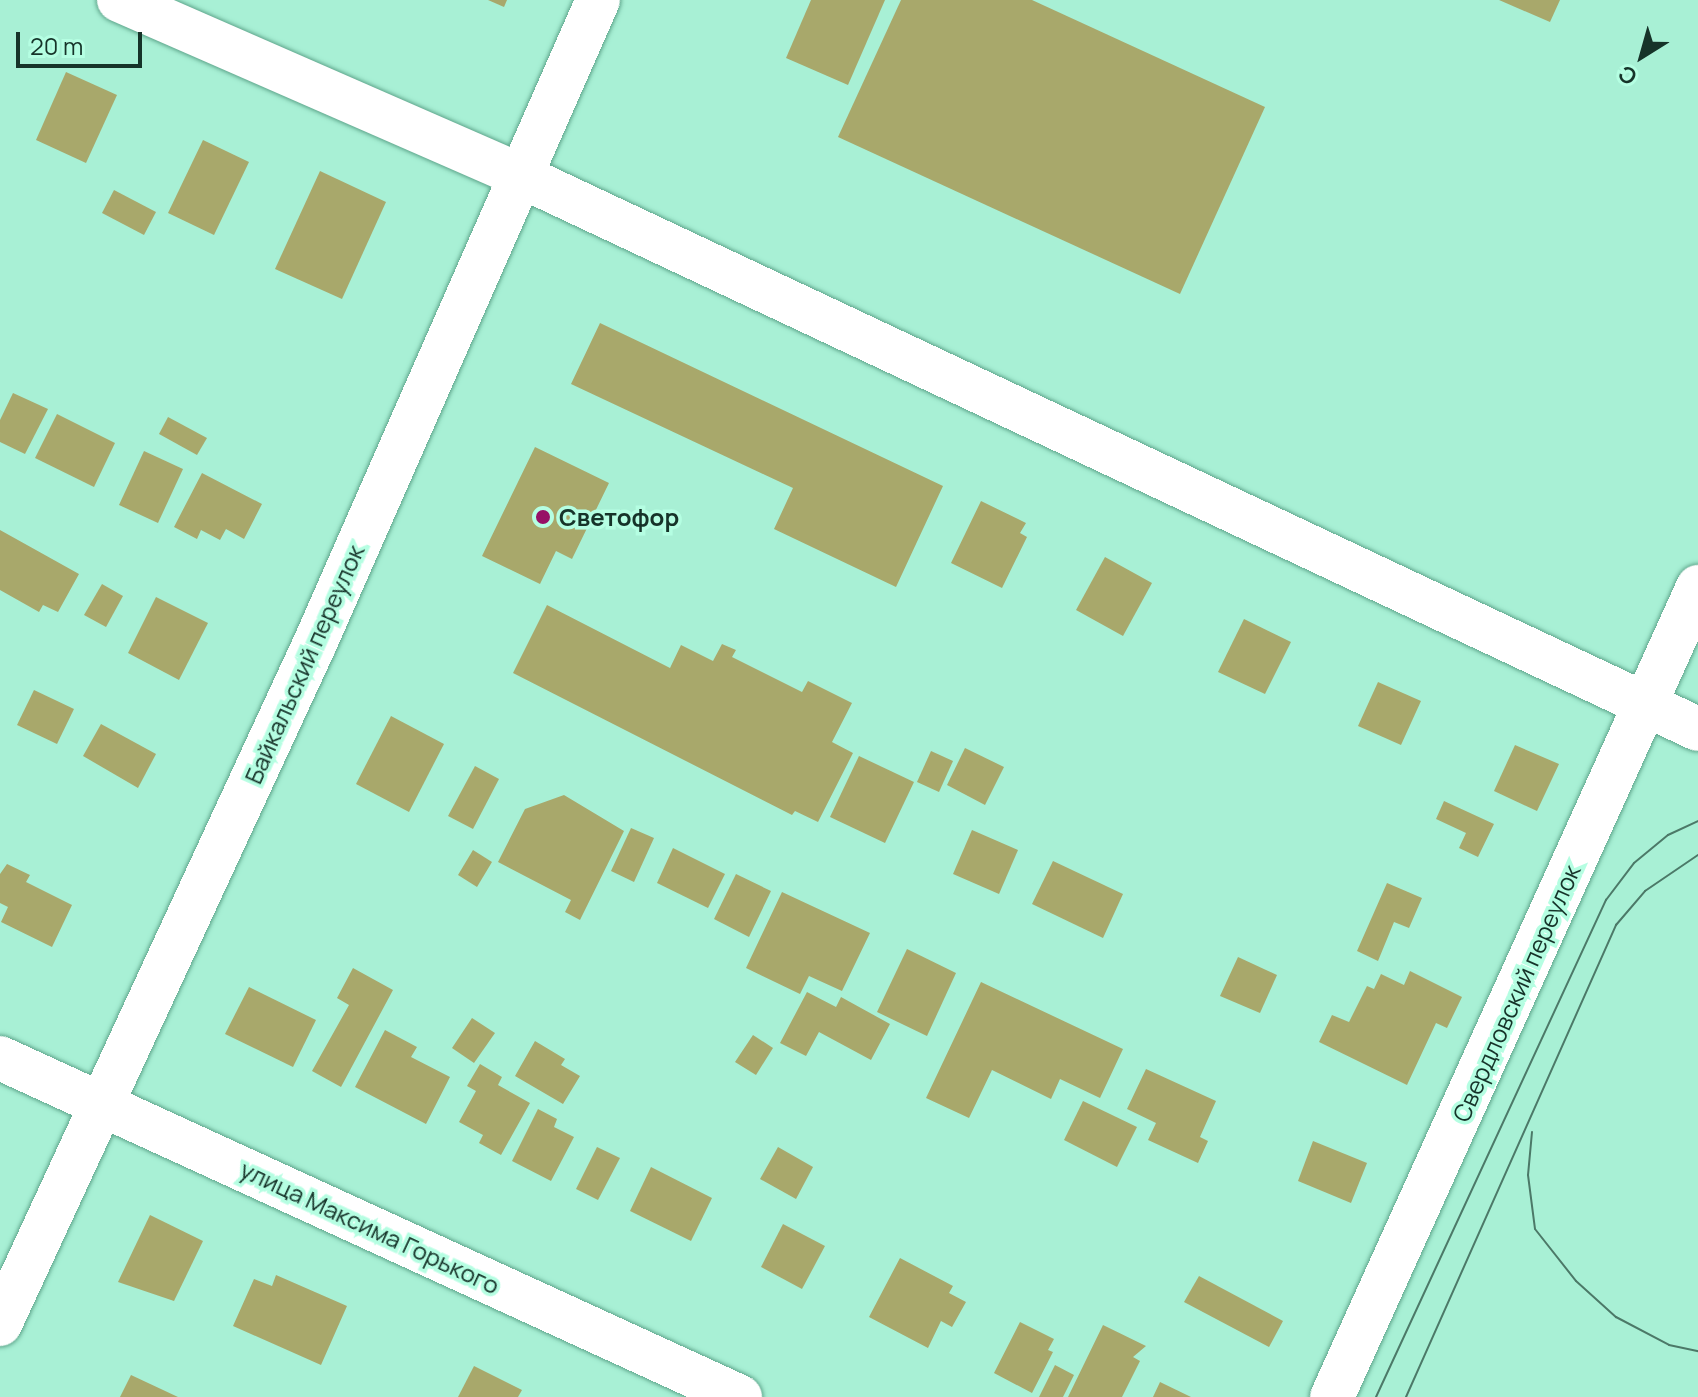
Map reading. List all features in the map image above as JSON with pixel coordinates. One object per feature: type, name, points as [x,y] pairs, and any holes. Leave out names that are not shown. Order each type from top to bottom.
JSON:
[{"type":"street","points":[[119,0],[521,176],[1698,729]]},
{"type":"street","name":"Байкальский переулок","points":[[0,1324],[316,641],[598,0]]},
{"type":"street","name":"Свердловский переулок","points":[[1332,1397],[1698,587]]},
{"type":"street","name":"улица Максима Горького","points":[[0,1058],[103,1102],[740,1397]]},
{"type":"building","points":[[488,0],[507,0],[504,7]]},
{"type":"building","points":[[811,0],[885,0],[848,85],[786,58]]},
{"type":"building","points":[[901,0],[1032,0],[1265,107],[1180,294],[838,137]]},
{"type":"building","points":[[1499,0],[1560,0],[1550,22]]},
{"type":"building","points":[[66,72],[117,95],[86,163],[36,140]]},
{"type":"building","points":[[203,140],[249,162],[214,235],[168,213]]},
{"type":"building","points":[[320,171],[386,202],[342,299],[275,269]]},
{"type":"building","points":[[114,190],[156,212],[144,235],[102,213]]},
{"type":"building","points":[[600,323],[943,486],[896,587],[774,529],[793,488],[571,384]]},
{"type":"building","points":[[13,393],[48,409],[25,454],[0,442],[0,420]]},
{"type":"building","points":[[57,414],[115,443],[94,487],[35,458]]},
{"type":"building","points":[[168,417],[207,438],[197,455],[159,434]]},
{"type":"building","points":[[535,447],[609,483],[572,559],[556,551],[540,584],[482,556]]},
{"type":"building","points":[[144,451],[183,469],[158,523],[119,505]]},
{"type":"building","points":[[202,473],[262,504],[244,539],[226,529],[220,540],[201,530],[197,539],[174,527]]},
{"type":"building","points":[[981,501],[1026,523],[1020,533],[1027,537],[1002,588],[951,563]]},
{"type":"building","points":[[0,530],[79,574],[58,612],[43,605],[39,612],[0,590]]},
{"type":"building","points":[[1105,557],[1152,583],[1123,636],[1076,610]]},
{"type":"building","points":[[102,584],[123,596],[106,627],[84,615]]},
{"type":"building","points":[[156,597],[208,623],[179,680],[128,653]]},
{"type":"building","points":[[547,605],[670,668],[681,645],[713,661],[722,644],[736,650],[732,657],[802,692],[808,681],[852,703],[832,742],[853,753],[818,822],[795,811],[792,815],[513,673]]},
{"type":"building","points":[[1244,619],[1291,642],[1265,694],[1218,672]]},
{"type":"building","points":[[1378,682],[1421,701],[1401,745],[1358,726]]},
{"type":"building","points":[[34,690],[74,709],[57,744],[17,725]]},
{"type":"building","points":[[391,716],[444,744],[409,812],[356,784]]},
{"type":"building","points":[[101,724],[156,754],[138,788],[83,756]]},
{"type":"building","points":[[1515,745],[1559,764],[1537,811],[1494,791]]},
{"type":"building","points":[[965,748],[1004,767],[985,805],[947,785]]},
{"type":"building","points":[[931,751],[953,761],[939,792],[917,782]]},
{"type":"building","points":[[859,756],[914,782],[885,843],[830,817]]},
{"type":"building","points":[[475,766],[499,779],[473,829],[448,816]]},
{"type":"building","points":[[564,795],[624,831],[580,920],[565,912],[571,900],[498,862],[525,809]]},
{"type":"building","points":[[1444,801],[1494,824],[1478,857],[1459,848],[1466,833],[1436,819]]},
{"type":"building","points":[[631,828],[654,838],[634,882],[611,871]]},
{"type":"building","points":[[972,830],[1018,850],[999,894],[953,874]]},
{"type":"building","points":[[673,848],[725,874],[708,908],[657,883]]},
{"type":"building","points":[[473,850],[492,862],[477,887],[458,875]]},
{"type":"building","points":[[1053,861],[1123,894],[1103,938],[1032,904]]},
{"type":"building","points":[[7,864],[30,875],[26,882],[72,905],[52,947],[1,922],[8,907],[0,903],[0,874]]},
{"type":"building","points":[[736,874],[771,891],[749,937],[714,919]]},
{"type":"building","points":[[1387,883],[1422,898],[1409,928],[1394,922],[1378,961],[1357,951]]},
{"type":"building","points":[[782,892],[870,933],[842,991],[809,976],[800,994],[746,968]]},
{"type":"building","points":[[907,949],[956,973],[927,1036],[877,1012]]},
{"type":"building","points":[[1238,957],[1277,975],[1260,1013],[1220,996]]},
{"type":"building","points":[[353,968],[393,990],[341,1087],[312,1071],[349,1005],[337,998]]},
{"type":"building","points":[[1410,971],[1462,997],[1447,1028],[1436,1023],[1407,1085],[1319,1042],[1332,1015],[1349,1022],[1367,986],[1374,989],[1381,974],[1404,985]]},
{"type":"building","points":[[981,982],[1123,1049],[1100,1098],[1060,1079],[1051,1099],[992,1070],[969,1118],[926,1098]]},
{"type":"building","points":[[249,987],[316,1020],[293,1067],[225,1034]]},
{"type":"building","points":[[807,992],[836,1007],[841,997],[890,1024],[871,1060],[819,1032],[806,1056],[780,1043]]},
{"type":"building","points":[[472,1018],[495,1033],[474,1063],[452,1048]]},
{"type":"building","points":[[385,1030],[417,1047],[411,1057],[450,1077],[426,1124],[355,1087]]},
{"type":"building","points":[[753,1035],[773,1048],[756,1075],[735,1062]]},
{"type":"building","points":[[535,1041],[565,1059],[561,1065],[580,1076],[563,1104],[515,1076]]},
{"type":"building","points":[[480,1064],[502,1077],[498,1085],[530,1103],[501,1155],[479,1143],[483,1135],[459,1122],[476,1091],[467,1086]]},
{"type":"building","points":[[1146,1069],[1216,1101],[1200,1137],[1208,1141],[1198,1163],[1148,1140],[1156,1123],[1127,1109]]},
{"type":"building","points":[[1083,1101],[1137,1127],[1117,1167],[1064,1140]]},
{"type":"building","points":[[538,1109],[557,1119],[554,1127],[574,1137],[551,1181],[512,1161]]},
{"type":"building","points":[[1313,1141],[1367,1163],[1351,1203],[1298,1181]]},
{"type":"building","points":[[597,1147],[620,1158],[598,1200],[576,1189]]},
{"type":"building","points":[[778,1147],[813,1167],[796,1199],[760,1179]]},
{"type":"building","points":[[651,1167],[712,1198],[691,1241],[630,1211]]},
{"type":"building","points":[[150,1215],[203,1241],[174,1301],[118,1282]]},
{"type":"building","points":[[783,1224],[825,1246],[802,1289],[761,1267]]},
{"type":"building","points":[[900,1258],[953,1286],[949,1293],[966,1302],[952,1327],[941,1321],[928,1348],[869,1317]]},
{"type":"building","points":[[276,1275],[347,1306],[321,1365],[233,1326],[254,1279],[272,1286]]},
{"type":"building","points":[[1199,1276],[1283,1321],[1269,1347],[1184,1302]]},
{"type":"building","points":[[1020,1322],[1054,1339],[1048,1350],[1053,1352],[1032,1393],[994,1373]]},
{"type":"building","points":[[1103,1325],[1146,1346],[1133,1357],[1140,1361],[1122,1397],[1068,1397]]},
{"type":"building","points":[[1055,1365],[1074,1375],[1063,1397],[1039,1397]]},
{"type":"building","points":[[474,1366],[522,1390],[518,1397],[458,1397]]},
{"type":"building","points":[[131,1375],[178,1397],[120,1397]]},
{"type":"building","points":[[1160,1382],[1191,1397],[1153,1397]]},
{"type":"tram line","points":[[1376,1397],[1606,900],[1634,863],[1668,835],[1698,821]]},
{"type":"tram line","points":[[1406,1397],[1616,925],[1645,891],[1698,855]]},
{"type":"tram line","points":[[1532,1132],[1528,1175],[1535,1229],[1576,1281],[1616,1317],[1669,1345],[1698,1351]]},
{"type":"place","name":"Светофор","points":[[543,517]]}]
